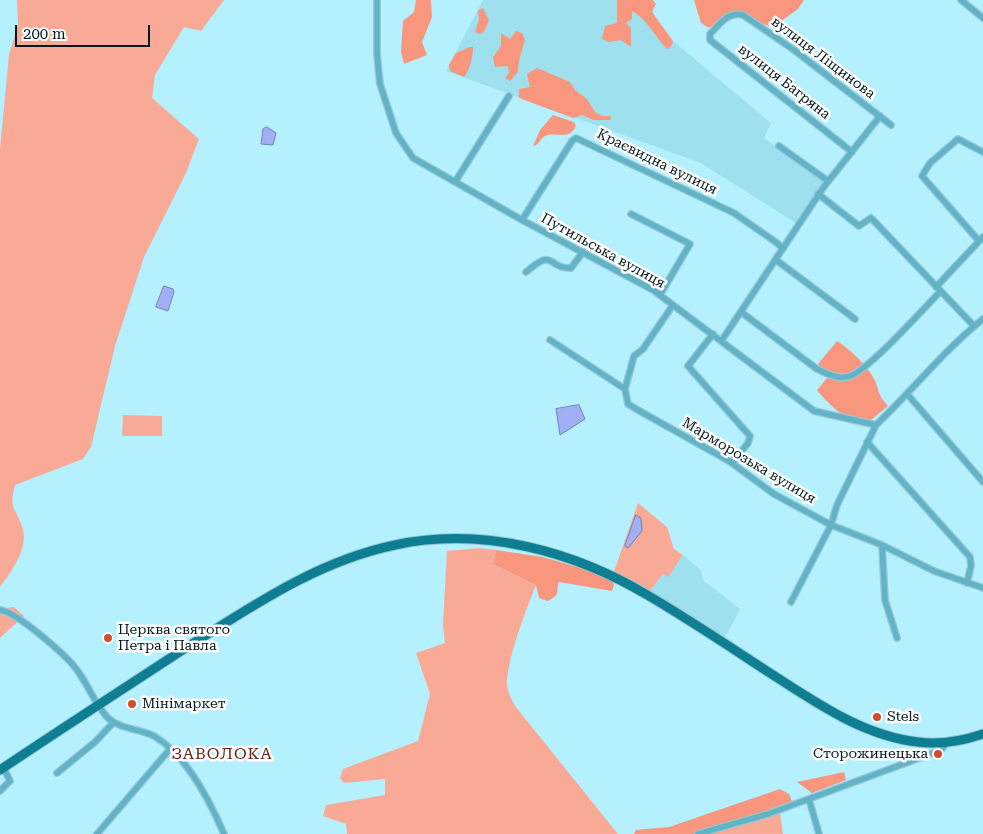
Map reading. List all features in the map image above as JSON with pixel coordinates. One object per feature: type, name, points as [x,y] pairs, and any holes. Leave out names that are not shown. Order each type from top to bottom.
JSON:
[{"type":"main road","points":[[2,768],[234,617],[323,567],[395,545],[453,539],[492,541],[528,547],[566,557],[602,572],[671,610],[830,711],[873,731],[918,742],[947,743],[983,734]]},
{"type":"street","name":"Путильська вулиця","points":[[377,0],[379,17],[376,54],[379,77],[394,126],[403,145],[413,158],[660,295],[814,411],[876,425]]},
{"type":"street","points":[[961,0],[983,18]]},
{"type":"street","name":"вулиця Ліщинова","points":[[714,30],[728,17],[734,14],[743,15],[794,50],[891,125]]},
{"type":"street","name":"вулиця Багряна","points":[[714,30],[709,35],[710,40],[852,152]]},
{"type":"street","points":[[455,182],[509,96]]},
{"type":"street","points":[[722,340],[818,194],[880,116]]},
{"type":"street","name":"Краєвидна вулиця","points":[[522,220],[572,141],[576,138],[734,213],[777,243],[782,249]]},
{"type":"street","points":[[741,312],[817,369],[831,376],[848,376],[857,372],[875,357],[938,290],[981,239],[922,176],[930,163],[958,138],[983,152]]},
{"type":"street","points":[[779,146],[828,181]]},
{"type":"street","points":[[818,194],[859,226],[871,218],[874,220],[974,326]]},
{"type":"street","points":[[631,214],[690,244],[660,295]]},
{"type":"street","points":[[526,272],[540,260],[549,259],[564,268],[571,268],[583,252]]},
{"type":"street","points":[[776,260],[855,319]]},
{"type":"street","points":[[625,389],[634,356],[644,349],[673,305]]},
{"type":"street","points":[[791,602],[831,525],[837,505],[876,425],[908,395],[941,356],[983,319]]},
{"type":"street","points":[[713,334],[688,366],[750,436],[748,443],[732,463]]},
{"type":"street","name":"Марморозька вулиця","points":[[550,340],[625,389],[628,404],[732,463],[774,494],[831,525],[882,545],[934,571],[966,584],[983,588]]},
{"type":"street","points":[[908,395],[983,482]]},
{"type":"street","points":[[867,442],[970,557],[971,566],[966,584]]},
{"type":"street","points":[[882,545],[886,600],[897,638]]},
{"type":"street","points":[[0,610],[13,614],[67,658],[78,671],[96,706],[113,722],[151,735],[170,748],[198,783],[224,834]]},
{"type":"street","points":[[58,772],[95,742],[113,722]]},
{"type":"street","points":[[698,834],[768,814],[941,750],[947,743]]},
{"type":"street","points":[[97,834],[170,748]]},
{"type":"street","points":[[0,792],[10,781],[2,768]]},
{"type":"street","points":[[809,799],[819,834]]},
{"type":"shaded area","points":[[17,0],[224,0],[201,31],[184,27],[155,75],[152,98],[199,139],[186,173],[144,257],[115,346],[91,447],[83,459],[15,485],[12,500],[23,529],[23,545],[18,560],[0,587],[0,149],[9,55],[18,25]]},
{"type":"shaded area","points":[[416,0],[431,0],[432,17],[422,42],[427,55],[404,64],[401,52],[403,21],[414,12]]},
{"type":"shaded area","points":[[483,0],[634,0],[658,34],[673,41],[771,123],[764,138],[826,181],[796,223],[701,163],[446,71]]},
{"type":"shaded area","points":[[617,0],[653,0],[656,4],[652,12],[673,41],[671,47],[667,49],[647,24],[632,11],[632,19],[626,23],[631,28],[631,47],[621,40],[609,42],[602,39],[605,26],[617,23]]},
{"type":"shaded area","points":[[694,0],[804,0],[798,9],[773,27],[730,14],[709,28],[701,23]]},
{"type":"shaded area","points":[[483,8],[489,20],[484,32],[480,34],[475,32],[479,20],[478,11]]},
{"type":"shaded area","points":[[516,31],[522,33],[525,40],[519,60],[518,72],[510,81],[505,78],[509,73],[508,66],[495,67],[493,57],[501,46],[501,33],[510,39]]},
{"type":"shaded area","points":[[473,47],[472,59],[464,77],[450,71],[449,65],[456,53]]},
{"type":"shaded area","points":[[537,68],[570,82],[575,90],[587,99],[595,112],[602,116],[611,116],[611,120],[593,120],[582,115],[573,118],[519,98],[519,89],[530,87],[527,74]]},
{"type":"shaded area","points":[[553,115],[574,122],[576,126],[573,131],[567,134],[545,136],[533,146],[540,130]]},
{"type":"shaded area","points":[[837,341],[848,349],[871,373],[881,396],[888,406],[871,420],[849,418],[831,405],[817,390],[828,377],[818,364]]},
{"type":"shaded area","points":[[123,415],[162,416],[162,436],[122,436]]},
{"type":"shaded area","points":[[638,503],[667,527],[674,549],[683,555],[668,577],[663,574],[647,595],[612,577]]},
{"type":"shaded area","points":[[479,548],[496,550],[493,564],[536,585],[518,632],[511,657],[507,684],[512,700],[618,834],[347,834],[346,824],[323,816],[326,805],[385,795],[385,779],[344,783],[340,778],[343,769],[418,741],[430,694],[416,653],[445,643],[443,625],[447,551]]},
{"type":"shaded area","points":[[496,550],[543,557],[612,577],[614,585],[612,591],[559,582],[557,595],[548,601],[539,598],[536,585],[493,564]]},
{"type":"shaded area","points":[[683,555],[701,570],[703,580],[740,609],[723,641],[647,595],[663,574],[668,576]]},
{"type":"shaded area","points":[[14,607],[24,616],[0,638],[0,609]]},
{"type":"shaded area","points":[[844,772],[846,780],[812,793],[797,782]]},
{"type":"shaded area","points":[[780,789],[789,794],[792,801],[715,831],[705,834],[634,834],[636,830],[669,827]]},
{"type":"shaded area","points":[[792,801],[807,802],[780,813],[783,834],[705,834]]},
{"type":"water","points":[[267,127],[276,133],[273,145],[261,144],[263,129]]},
{"type":"water","points":[[164,286],[173,289],[174,292],[168,311],[156,307]]},
{"type":"water","points":[[579,405],[585,419],[560,435],[556,409]]},
{"type":"water","points":[[636,515],[641,518],[642,531],[628,548],[625,546]]},
{"type":"place","name":"Церква святого Петра і Павла","points":[[108,638]]},
{"type":"place","name":"Мінімаркет","points":[[132,704]]},
{"type":"place","name":"Stels","points":[[877,717]]},
{"type":"place","name":"Сторожинецька","points":[[938,754]]},
{"type":"district","name":"ЗАВОЛОКА","points":[[222,754]]}]
